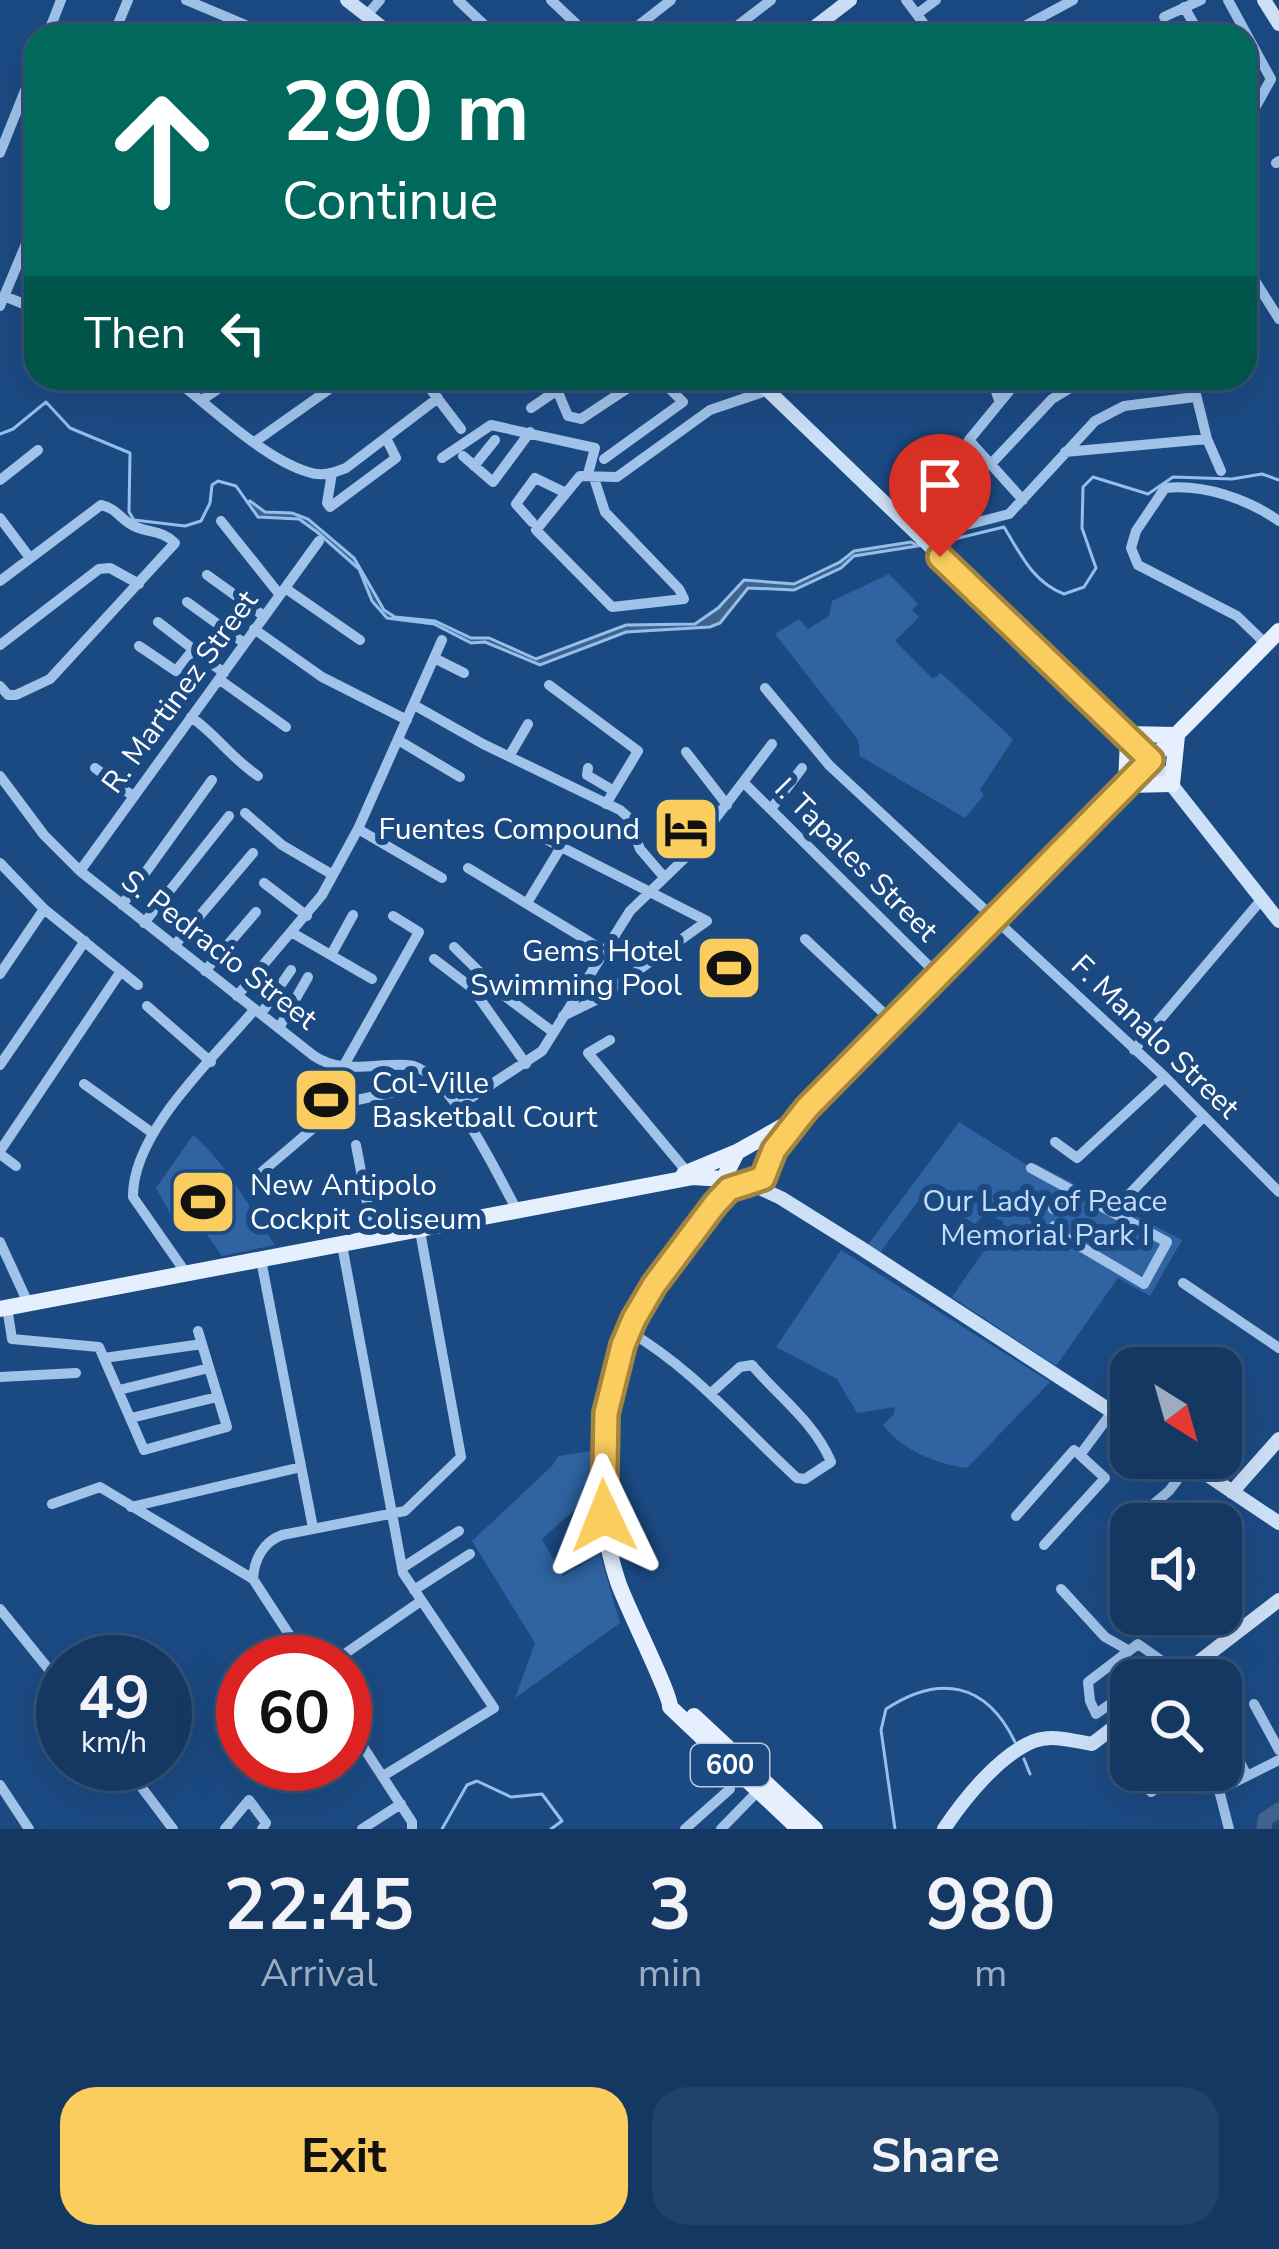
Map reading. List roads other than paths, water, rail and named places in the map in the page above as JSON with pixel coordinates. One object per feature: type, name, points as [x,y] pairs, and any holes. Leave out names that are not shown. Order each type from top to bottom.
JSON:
[{"type":"main road","points":[[347,0],[379,24]]},
{"type":"main road","points":[[819,24],[850,0]]},
{"type":"main road","points":[[1264,0],[1279,24]]},
{"type":"main road","points":[[768,391],[1151,760],[1279,921]]},
{"type":"main road","name":"600","points":[[815,1829],[671,1696],[629,1614],[605,1530],[604,1430],[628,1331],[644,1300],[739,1171],[997,918],[1272,637]]},
{"type":"main road","points":[[1126,736],[1177,735],[1172,784]]},
{"type":"main road","points":[[1126,736],[1126,785],[1172,784]]},
{"type":"main road","name":"600","points":[[739,1171],[763,1178],[779,1142],[806,1109]]},
{"type":"main road","points":[[3,1308],[739,1171],[765,1155],[782,1198]]},
{"type":"main road","points":[[644,1189],[688,1173],[739,1171],[1110,1411]]},
{"type":"main road","points":[[1232,1492],[1279,1438]]},
{"type":"main road","points":[[1213,1479],[1279,1523]]},
{"type":"main road","points":[[1242,1628],[1279,1600]]},
{"type":"main road","points":[[1201,1659],[1233,1635]]},
{"type":"main road","name":"600","points":[[671,1696],[670,1707],[800,1829]]},
{"type":"main road","points":[[944,1829],[996,1769],[1021,1749],[1048,1738],[1092,1744],[1110,1730]]},
{"type":"street","points":[[186,0],[243,24]]},
{"type":"street","points":[[368,14],[380,0]]},
{"type":"street","points":[[458,0],[483,24]]},
{"type":"street","points":[[551,0],[576,24]]},
{"type":"street","points":[[642,0],[654,13]]},
{"type":"street","points":[[640,24],[671,0]]},
{"type":"street","points":[[740,24],[771,0]]},
{"type":"street","points":[[906,0],[924,24]]},
{"type":"street","points":[[917,14],[936,0]]},
{"type":"street","points":[[1028,24],[1073,0]]},
{"type":"street","points":[[1164,17],[1201,0]]},
{"type":"street","points":[[1184,8],[1194,24]]},
{"type":"street","points":[[1257,53],[1271,79],[1257,101]]},
{"type":"street","points":[[0,153],[24,93]]},
{"type":"street","points":[[2,301],[24,251]]},
{"type":"street","points":[[1257,284],[1279,319]]},
{"type":"street","points":[[189,390],[256,441],[312,474],[332,473],[438,398]]},
{"type":"street","points":[[202,400],[217,390]]},
{"type":"street","points":[[256,441],[328,390]]},
{"type":"street","points":[[432,390],[461,430]]},
{"type":"street","points":[[531,408],[556,390],[568,416],[581,419],[625,390]]},
{"type":"street","points":[[604,459],[683,403],[670,390]]},
{"type":"street","points":[[999,390],[1018,404]]},
{"type":"street","points":[[1008,390],[969,440],[1022,500]]},
{"type":"street","points":[[989,465],[1052,399],[1067,390]]},
{"type":"street","points":[[1195,390],[1207,440],[1221,471]]},
{"type":"street","points":[[534,526],[564,492],[591,476],[617,477],[710,410],[768,391]]},
{"type":"street","points":[[920,537],[1009,514],[1095,421],[1124,406],[1196,397]]},
{"type":"street","points":[[442,458],[491,425],[595,448],[591,476],[605,512],[680,589],[683,599],[612,607],[512,502],[537,477],[564,492]]},
{"type":"street","points":[[463,456],[493,482],[530,433]]},
{"type":"street","points":[[332,473],[330,507],[396,458],[386,438]]},
{"type":"street","points":[[474,466],[495,440]]},
{"type":"street","points":[[1065,452],[1207,440]]},
{"type":"street","points":[[0,480],[38,450]]},
{"type":"street","points":[[1272,637],[1138,565],[1131,548],[1136,531],[1166,488],[1180,486],[1232,496],[1279,521]]},
{"type":"street","points":[[0,581],[101,505],[113,508],[131,526],[170,536],[175,543],[41,686],[16,695],[0,686]]},
{"type":"street","points":[[0,518],[30,558]]},
{"type":"street","points":[[221,521],[282,592],[360,640]]},
{"type":"street","name":"R. Martinez Street","points":[[80,871],[319,541]]},
{"type":"street","points":[[0,645],[99,569],[110,568],[139,584]]},
{"type":"street","points":[[207,575],[264,616]]},
{"type":"street","points":[[187,602],[244,643]]},
{"type":"street","points":[[158,622],[286,727]]},
{"type":"street","points":[[254,628],[322,676],[407,720]]},
{"type":"street","points":[[237,995],[307,916],[333,874],[358,829],[442,640]]},
{"type":"street","points":[[139,646],[176,670],[193,650]]},
{"type":"street","points":[[434,658],[464,673]]},
{"type":"street","points":[[549,685],[638,751],[606,804]]},
{"type":"street","name":"F. Manalo Street","points":[[765,688],[829,765],[1165,1077],[1279,1192]]},
{"type":"street","points":[[413,705],[628,818],[640,849],[664,877]]},
{"type":"street","points":[[191,717],[219,738],[227,755],[258,776]]},
{"type":"street","points":[[510,755],[528,724]]},
{"type":"street","points":[[398,740],[460,777]]},
{"type":"street","points":[[744,783],[772,744]]},
{"type":"street","points":[[686,752],[727,805]]},
{"type":"street","points":[[94,767],[133,796]]},
{"type":"street","points":[[588,768],[587,775],[614,790]]},
{"type":"street","points":[[771,809],[802,768]]},
{"type":"street","name":"S. Pedracio Street","points":[[0,776],[44,835],[80,871],[323,1062],[343,1067]]},
{"type":"street","points":[[122,904],[212,780]]},
{"type":"street","name":"I. Tapales Street","points":[[457,1107],[542,1051],[603,950],[744,783],[939,976]]},
{"type":"street","points":[[245,813],[282,844],[333,874]]},
{"type":"street","points":[[144,923],[229,815]]},
{"type":"street","points":[[518,825],[707,921],[598,999],[563,1016]]},
{"type":"street","points":[[358,829],[442,878]]},
{"type":"street","points":[[527,903],[561,847]]},
{"type":"street","points":[[174,946],[254,853]]},
{"type":"street","points":[[0,863],[44,909],[138,985]]},
{"type":"street","points":[[468,868],[603,950]]},
{"type":"street","points":[[0,889],[10,876]]},
{"type":"street","points":[[264,883],[307,916]]},
{"type":"street","points":[[1134,1050],[1262,899]]},
{"type":"street","points":[[0,974],[44,909]]},
{"type":"street","points":[[206,971],[256,912]]},
{"type":"street","points":[[331,955],[353,915]]},
{"type":"street","points":[[343,1067],[419,932],[393,916]]},
{"type":"street","points":[[291,932],[372,979]]},
{"type":"street","points":[[805,938],[893,1022]]},
{"type":"street","points":[[0,1065],[85,941]]},
{"type":"street","points":[[454,947],[502,994],[554,1032]]},
{"type":"street","points":[[434,959],[472,988],[526,1064]]},
{"type":"street","points":[[16,1166],[0,1152],[121,970]]},
{"type":"street","points":[[186,1273],[132,1192],[137,1165],[152,1132],[291,970]]},
{"type":"street","points":[[279,1028],[308,977]]},
{"type":"street","points":[[146,1006],[211,1062]]},
{"type":"street","points":[[610,1040],[588,1053],[688,1173]]},
{"type":"street","points":[[343,1067],[409,1065],[431,1072],[457,1107],[518,1212]]},
{"type":"street","points":[[1055,1142],[1077,1158],[1165,1077]]},
{"type":"street","points":[[256,1176],[343,1103],[441,1082]]},
{"type":"street","points":[[84,1084],[152,1132]]},
{"type":"street","points":[[1120,1204],[1203,1117]]},
{"type":"street","points":[[356,1145],[374,1240]]},
{"type":"street","points":[[1030,1168],[1167,1242],[1144,1283],[1056,1232],[1054,1226]]},
{"type":"street","points":[[1053,1209],[1076,1192]]},
{"type":"street","points":[[253,1579],[259,1555],[273,1538],[405,1511],[461,1457],[420,1231]]},
{"type":"street","points":[[0,1241],[28,1303]]},
{"type":"street","points":[[342,1245],[402,1568],[494,1708],[383,1777]]},
{"type":"street","points":[[261,1260],[313,1528]]},
{"type":"street","points":[[1183,1283],[1279,1348]]},
{"type":"street","points":[[3,1308],[12,1339],[99,1347],[144,1450],[227,1427],[198,1331]]},
{"type":"street","points":[[628,1331],[710,1394],[797,1478],[805,1479],[831,1462],[807,1421],[782,1401],[752,1365],[740,1367],[710,1394]]},
{"type":"street","points":[[104,1358],[202,1344]]},
{"type":"street","points":[[119,1390],[209,1368]]},
{"type":"street","points":[[0,1377],[76,1372]]},
{"type":"street","points":[[130,1418],[217,1397]]},
{"type":"street","points":[[1080,1455],[1110,1415]]},
{"type":"street","points":[[1016,1516],[1074,1450],[1105,1478],[1044,1545]]},
{"type":"street","points":[[131,1507],[301,1467]]},
{"type":"street","points":[[1154,1503],[1176,1479]]},
{"type":"street","points":[[52,1504],[95,1487],[253,1579],[289,1635]]},
{"type":"street","points":[[402,1568],[458,1531]]},
{"type":"street","points":[[368,1635],[470,1555]]},
{"type":"street","points":[[1061,1589],[1105,1637],[1128,1650]]},
{"type":"street","points":[[0,1609],[36,1654]]},
{"type":"street","points":[[1116,1659],[1138,1644],[1161,1659]]},
{"type":"street","points":[[1110,1663],[1088,1682],[1088,1691],[1096,1714],[1110,1704]]},
{"type":"street","points":[[1254,1704],[1279,1750]]},
{"type":"street","points":[[372,1760],[412,1829]]},
{"type":"street","points":[[1242,1776],[1279,1760]]},
{"type":"street","points":[[1242,1767],[1246,1774]]},
{"type":"street","points":[[0,1785],[28,1829]]},
{"type":"street","points":[[685,1829],[730,1789]]},
{"type":"street","points":[[144,1791],[168,1824],[151,1829]]},
{"type":"street","points":[[721,1829],[758,1791]]},
{"type":"street","points":[[1220,1791],[1228,1829]]},
{"type":"street","points":[[225,1829],[249,1800],[266,1823],[262,1829]]},
{"type":"street","points":[[362,1829],[400,1804]]},
{"type":"waterway","points":[[0,434],[46,402],[70,428],[130,453],[129,512],[134,520],[185,526],[201,521],[212,485],[218,481],[236,486],[248,503]]},
{"type":"waterway","points":[[942,542],[1004,527],[1036,575],[1064,594],[1084,587],[1096,568],[1082,528],[1083,487],[1093,477],[1148,494],[1173,477],[1232,479],[1262,474],[1279,480]]},
{"type":"waterway","points":[[895,1829],[881,1730],[886,1709],[924,1691],[960,1690],[990,1707],[1015,1742]]},
{"type":"waterway","points":[[1024,1759],[1030,1774]]},
{"type":"waterway","points":[[442,1829],[467,1785],[477,1781],[511,1797],[542,1794],[562,1821],[551,1829]]},
{"type":"waterway","points":[[1264,1829],[1265,1819],[1279,1810]]},
{"type":"place","name":"Fuentes Compound","points":[[686,829]]},
{"type":"place","name":"Gems Hotel Swimming Pool","points":[[729,968]]},
{"type":"place","name":"Col-Ville Basketball Court","points":[[326,1100]]},
{"type":"place","name":"New Antipolo Cockpit Coliseum","points":[[203,1202]]},
{"type":"park label","name":"Our Lady of Peace Memorial Park I","points":[[1045,1218]]}]
